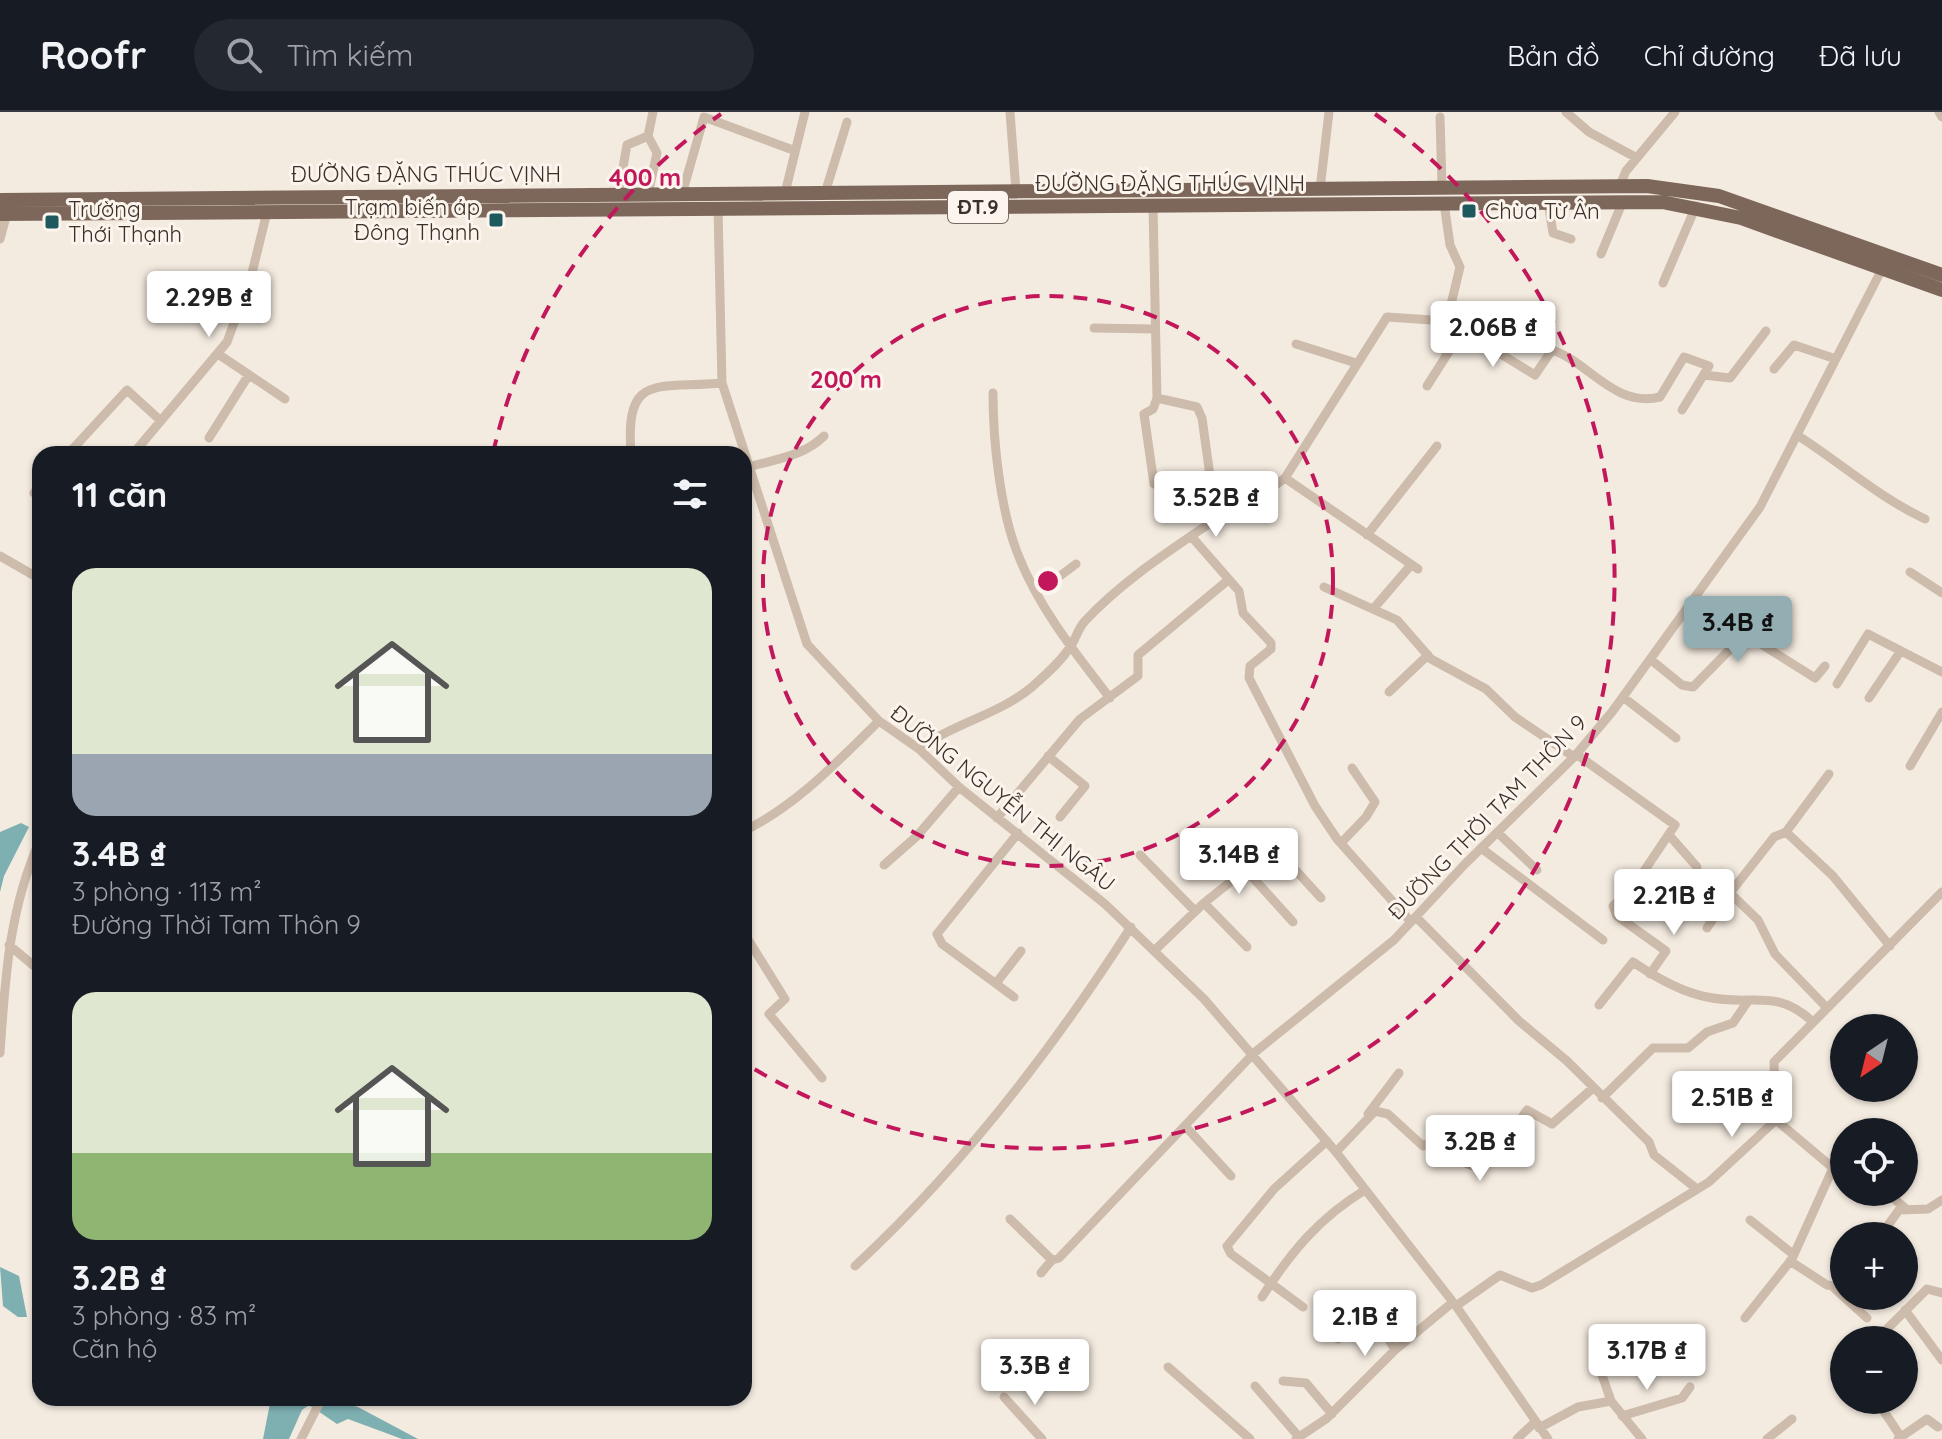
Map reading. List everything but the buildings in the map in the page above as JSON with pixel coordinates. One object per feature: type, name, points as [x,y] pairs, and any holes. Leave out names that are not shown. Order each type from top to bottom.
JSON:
[{"type":"main road","name":"ĐƯỜNG ĐẶNG THÚC VỊNH","points":[[0,200],[1320,189],[1548,202],[1670,188],[1719,196],[1942,275]]},
{"type":"main road","name":"ĐƯỜNG ĐẶNG THÚC VỊNH","points":[[4,214],[1153,206],[1443,195],[1621,193],[1696,206],[1741,218],[1942,290]]},
{"type":"street","points":[[648,194],[657,153],[648,136],[653,112]]},
{"type":"street","points":[[785,193],[793,150],[805,112]]},
{"type":"street","points":[[1010,112],[1016,191]]},
{"type":"street","points":[[1320,189],[1329,112]]},
{"type":"street","points":[[1566,112],[1589,132],[1637,158]]},
{"type":"street","points":[[1601,254],[1621,193],[1637,158],[1675,112]]},
{"type":"street","points":[[682,194],[704,117],[793,150]]},
{"type":"street","points":[[1440,117],[1443,195],[1450,245],[1460,267],[1447,321]]},
{"type":"street","points":[[825,193],[847,122]]},
{"type":"street","points":[[618,195],[627,145],[648,136]]},
{"type":"street","points":[[1548,202],[1553,233],[1571,239]]},
{"type":"street","points":[[1153,206],[1157,398],[1153,409],[1144,414],[1154,484]]},
{"type":"street","points":[[1663,283],[1696,206]]},
{"type":"street","name":"ĐƯỜNG NGUYỄN THỊ NGÂU","points":[[718,209],[722,383],[742,446]]},
{"type":"street","points":[[140,446],[218,354],[236,323],[267,212]]},
{"type":"street","points":[[0,239],[4,214]]},
{"type":"street","name":"ĐƯỜNG THỜI TAM THÔN 9","points":[[1041,1273],[1052,1260],[1070,1248],[1254,1053],[1344,983],[1413,920],[1575,756],[1623,697],[1760,507],[1882,269]]},
{"type":"street","points":[[919,749],[935,737],[993,713],[1029,689],[1070,647],[1082,624],[1106,600],[1191,536],[1216,519],[1251,503],[1285,478],[1387,317],[1447,321],[1535,375],[1552,350],[1566,354],[1607,388],[1642,398],[1660,397],[1684,357],[1709,366],[1682,410]]},
{"type":"street","points":[[1094,328],[1154,329]]},
{"type":"street","points":[[1427,386],[1462,331]]},
{"type":"street","points":[[1704,375],[1730,378],[1766,331]]},
{"type":"street","points":[[1296,344],[1356,363]]},
{"type":"street","points":[[1774,369],[1794,345],[1836,359]]},
{"type":"street","points":[[218,354],[285,399]]},
{"type":"street","points":[[209,438],[248,376]]},
{"type":"street","points":[[631,446],[630,418],[636,398],[647,390],[722,383]]},
{"type":"street","points":[[75,446],[127,390],[161,421]]},
{"type":"street","points":[[993,393],[994,431],[1016,551],[1070,647],[1110,698]]},
{"type":"street","points":[[1157,398],[1197,407],[1202,418],[1216,519]]},
{"type":"street","points":[[1797,435],[1850,469],[1889,502],[1925,519]]},
{"type":"street","points":[[752,466],[793,455],[814,446],[824,436]]},
{"type":"street","points":[[1367,535],[1437,446]]},
{"type":"street","name":"ĐƯỜNG NGUYỄN THỊ NGÂU","points":[[752,476],[807,644],[879,721],[919,749],[959,787],[1131,927],[1254,1053],[1336,1152],[1454,1304],[1548,1439]]},
{"type":"street","points":[[1285,478],[1414,567],[1374,608]]},
{"type":"street","points":[[1191,536],[1227,581],[1239,591],[1247,619],[1273,646],[1250,666],[1249,678],[1315,806],[1341,843],[1413,920],[1649,1142],[1654,1155],[1697,1189]]},
{"type":"street","points":[[0,556],[32,574]]},
{"type":"street","points":[[1037,593],[1076,564]]},
{"type":"street","points":[[1910,572],[1942,593]]},
{"type":"street","points":[[997,818],[1080,719],[1138,676],[1138,655],[1227,581]]},
{"type":"street","points":[[1324,587],[1397,620],[1428,655],[1486,689],[1515,717],[1675,825],[1634,886],[1613,906],[1617,916],[1666,951],[1650,974]]},
{"type":"street","points":[[1650,659],[1682,685],[1693,687],[1745,634],[1815,678],[1825,666]]},
{"type":"street","points":[[1837,684],[1868,634],[1941,670]]},
{"type":"street","points":[[1869,698],[1900,652]]},
{"type":"street","points":[[1389,692],[1428,655]]},
{"type":"street","points":[[1623,697],[1676,738]]},
{"type":"street","points":[[1910,766],[1942,712]]},
{"type":"street","points":[[752,827],[775,815],[803,793],[879,721]]},
{"type":"street","points":[[1048,756],[1085,786],[1060,817]]},
{"type":"street","points":[[1341,843],[1366,817],[1375,802],[1352,768]]},
{"type":"street","points":[[1707,928],[1774,837],[1786,832],[1829,774]]},
{"type":"street","points":[[884,865],[917,836],[959,787]]},
{"type":"street","points":[[1786,832],[1833,876],[1890,946]]},
{"type":"street","points":[[1014,997],[942,944],[937,934],[1018,833]]},
{"type":"street","points":[[1498,833],[1537,870]]},
{"type":"street","points":[[1669,835],[1697,867]]},
{"type":"street","points":[[1481,848],[1603,940]]},
{"type":"street","points":[[1155,950],[1204,903],[1269,851],[1280,853],[1321,898]]},
{"type":"street","points":[[1140,855],[1195,911]]},
{"type":"street","points":[[0,1053],[15,907],[32,861]]},
{"type":"street","points":[[1246,870],[1293,922]]},
{"type":"street","points":[[1745,1318],[1792,1258],[1833,1168],[1776,1120],[1774,1062],[1942,892]]},
{"type":"street","points":[[1730,893],[1758,920],[1775,954],[1827,1008]]},
{"type":"street","points":[[1204,903],[1247,947]]},
{"type":"street","points":[[855,1266],[906,1220],[959,1162],[1068,1020],[1131,927]]},
{"type":"street","points":[[9,945],[32,964]]},
{"type":"street","points":[[752,946],[785,999],[769,1014],[822,1078]]},
{"type":"street","points":[[997,982],[1021,951]]},
{"type":"street","points":[[1599,1005],[1633,962],[1650,974],[1707,997],[1785,1001],[1813,1022]]},
{"type":"street","points":[[1602,1098],[1653,1048],[1688,1048],[1707,1032],[1733,1023],[1748,1001]]},
{"type":"street","points":[[1336,1152],[1399,1073]]},
{"type":"street","points":[[1366,1117],[1375,1111],[1388,1114],[1423,1146],[1429,1143],[1449,1157],[1476,1167],[1510,1134],[1527,1110],[1552,1124],[1593,1088]]},
{"type":"street","points":[[1255,1386],[1298,1438],[1332,1414],[1395,1350],[1454,1304],[1500,1275],[1525,1286],[1541,1285],[1697,1189],[1776,1120]]},
{"type":"street","points":[[1185,1126],[1231,1176]]},
{"type":"street","points":[[1303,1307],[1231,1254],[1227,1246],[1274,1189],[1327,1141]]},
{"type":"street","points":[[1262,1297],[1306,1234],[1335,1208],[1365,1190]]},
{"type":"street","points":[[1903,1206],[1919,1211],[1942,1200]]},
{"type":"street","points":[[1892,1222],[1905,1208]]},
{"type":"street","points":[[1010,1219],[1052,1260]]},
{"type":"street","points":[[1750,1220],[1792,1258],[1830,1284]]},
{"type":"street","points":[[1918,1298],[1927,1289],[1942,1293]]},
{"type":"street","points":[[1858,1310],[1867,1318]]},
{"type":"street","points":[[1892,1326],[1905,1310],[1942,1360]]},
{"type":"street","points":[[1338,1339],[1368,1314],[1374,1314],[1395,1350]]},
{"type":"street","points":[[1594,1352],[1611,1401],[1642,1439]]},
{"type":"street","points":[[1168,1367],[1250,1439]]},
{"type":"street","points":[[1283,1381],[1306,1383],[1332,1414]]},
{"type":"street","points":[[1622,1416],[1682,1398],[1690,1387]]},
{"type":"street","points":[[1004,1397],[1042,1439]]},
{"type":"street","points":[[1517,1439],[1537,1425],[1578,1407],[1611,1401]]},
{"type":"street","points":[[301,1439],[318,1406]]},
{"type":"street","points":[[1885,1414],[1899,1438],[1927,1419],[1938,1427]]},
{"type":"street","points":[[1767,1439],[1792,1419]]},
{"type":"water","points":[[21,823],[29,827],[4,876],[0,892],[0,832]]},
{"type":"water","points":[[0,1267],[19,1276],[27,1317],[18,1317],[3,1306]]},
{"type":"water","points":[[269,1406],[308,1406],[302,1410],[289,1439],[263,1439]]},
{"type":"water","points":[[310,1406],[358,1407],[418,1439],[402,1439],[348,1419],[337,1424]]},
{"type":"place","name":"Chùa Từ Ân","points":[[1469,211]]},
{"type":"place","name":"Trạm biến áp Đông Thạnh","points":[[496,220]]},
{"type":"place","name":"Trường Thới Thạnh","points":[[52,222]]}]
